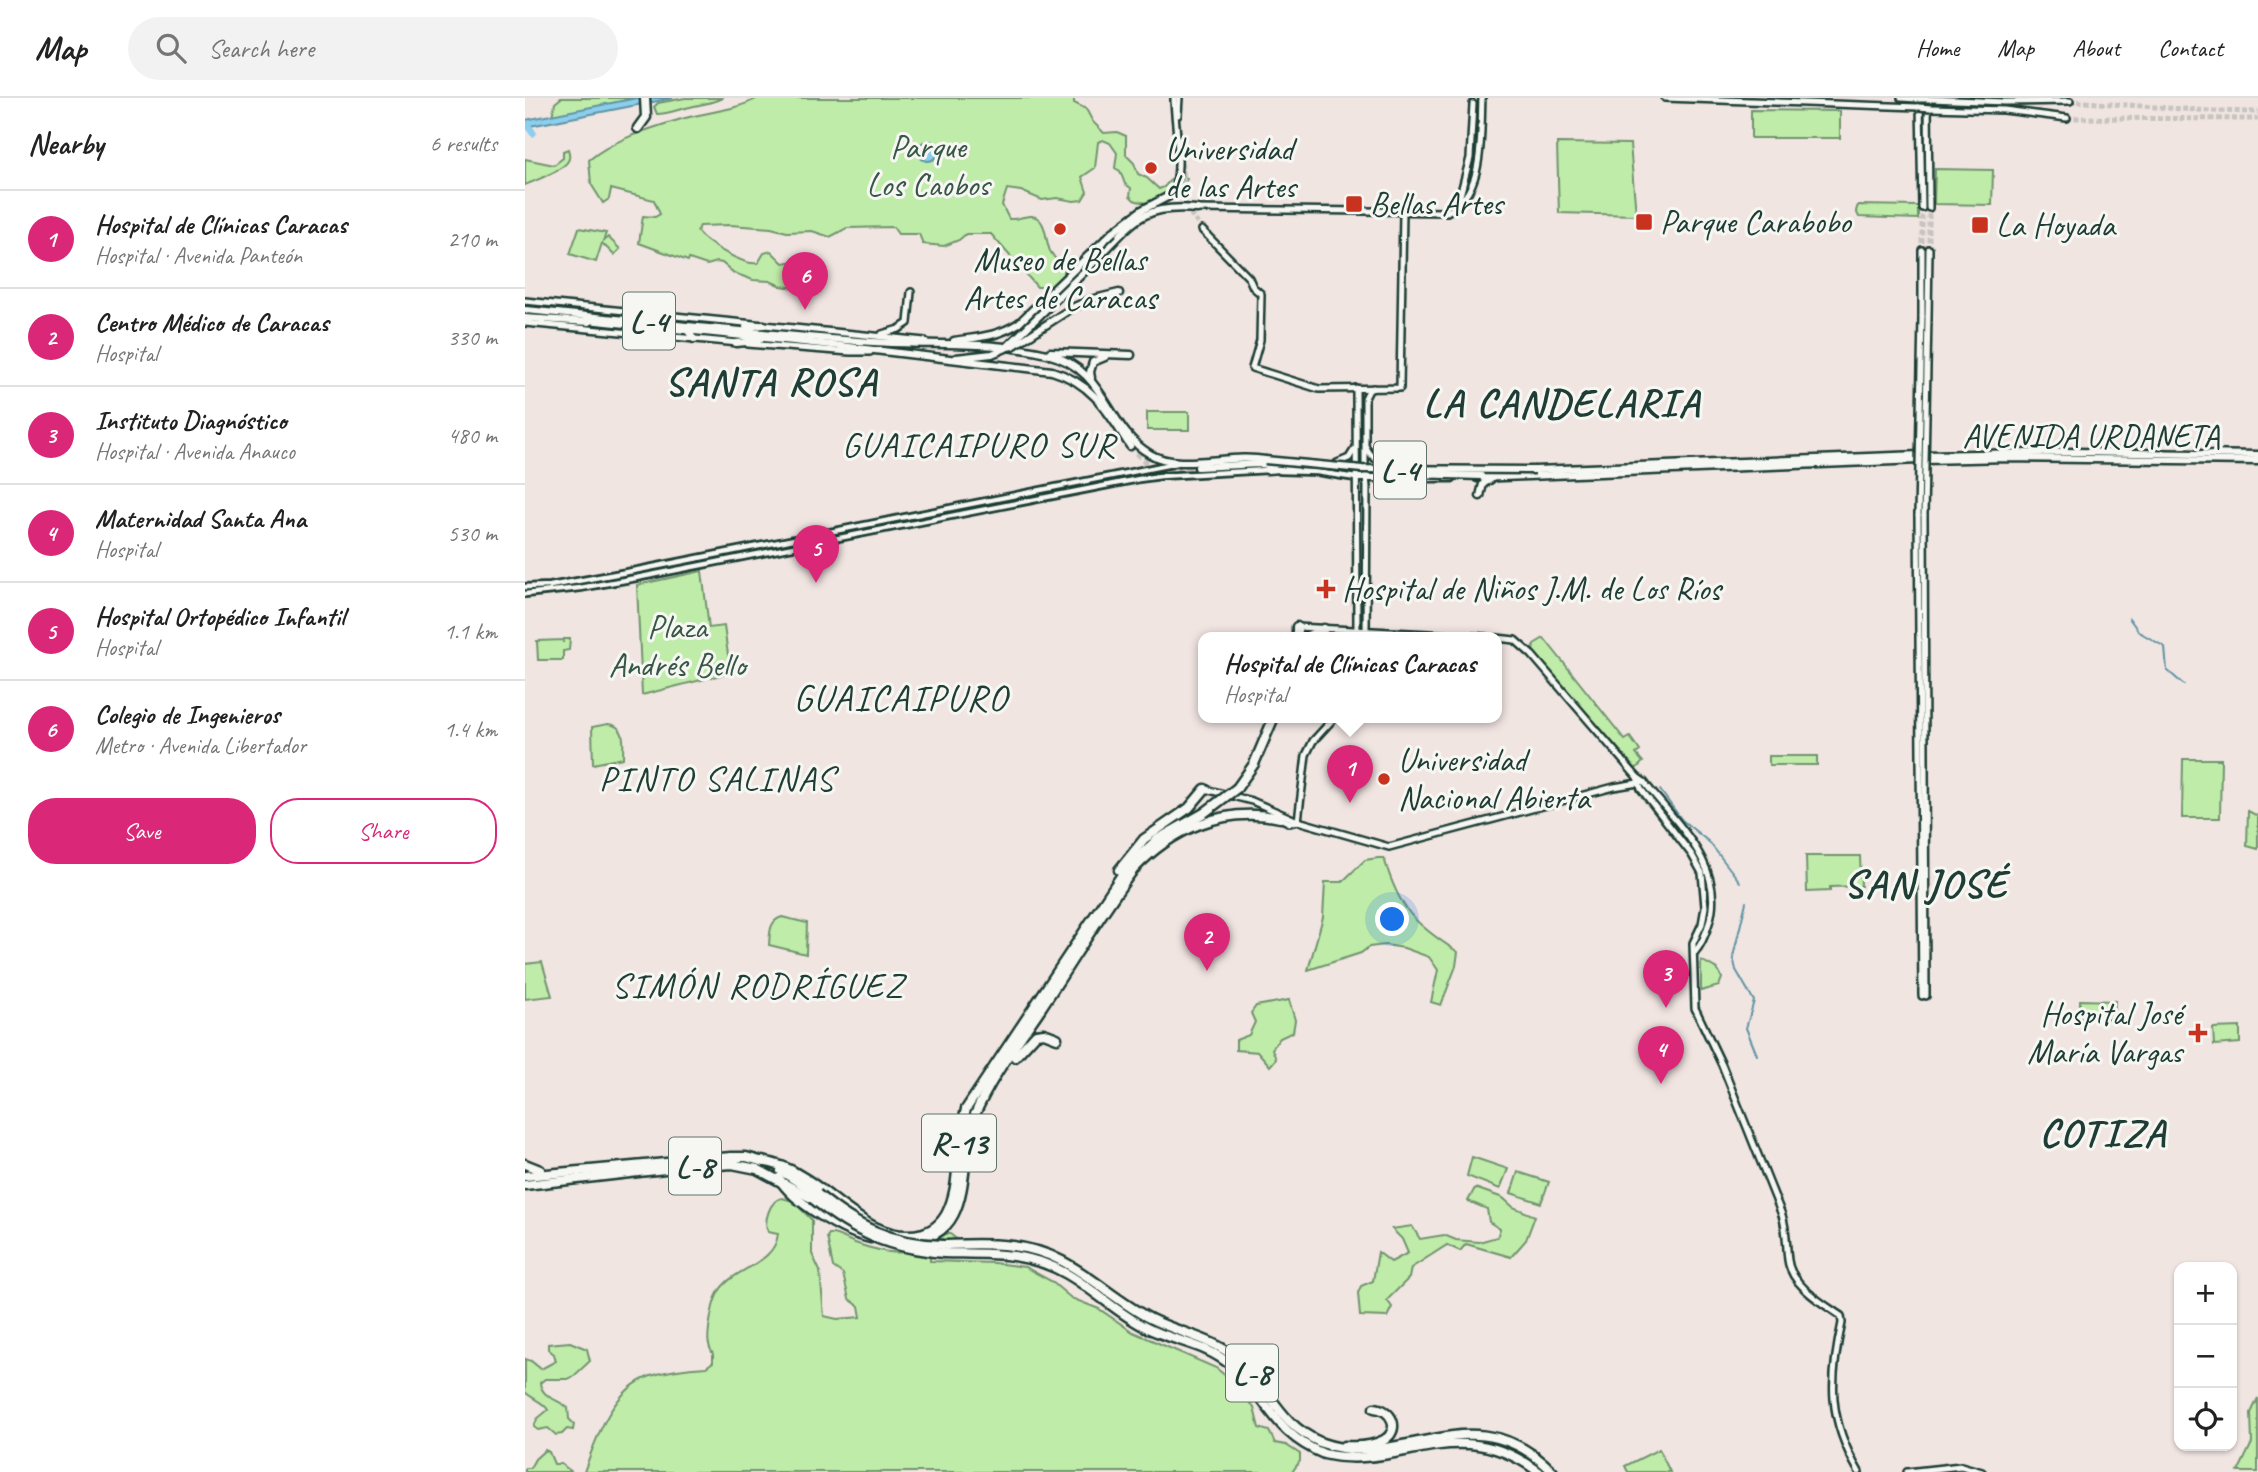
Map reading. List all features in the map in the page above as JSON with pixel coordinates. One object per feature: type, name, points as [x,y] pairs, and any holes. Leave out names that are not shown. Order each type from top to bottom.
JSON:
[{"type":"highway","points":[[638,128],[646,117],[645,98]]},
{"type":"highway","points":[[1317,632],[1324,629]]},
{"type":"highway","name":"R-13","points":[[761,1161],[771,1162],[801,1175],[856,1216],[883,1229],[909,1235],[925,1232],[939,1225],[949,1209],[957,1178],[960,1136],[966,1109],[1104,901],[1127,867],[1149,845],[1204,813],[1237,788],[1254,764],[1272,723]]},
{"type":"highway","name":"R-13","points":[[1104,901],[1107,890],[1136,846],[1189,808],[1205,789]]},
{"type":"highway","name":"R-13","points":[[779,1178],[785,1188],[804,1203],[856,1234],[892,1241],[929,1237],[947,1224],[957,1208],[968,1135],[974,1117],[1124,883],[1148,855],[1173,835],[1204,823],[1253,815],[1280,818]]},
{"type":"highway","points":[[989,1090],[1032,1036],[1044,1032],[1057,1038]]},
{"type":"highway","name":"L-8","points":[[525,1173],[622,1168],[685,1159],[731,1157],[761,1161],[801,1182],[846,1224],[886,1244],[913,1250],[1017,1245],[1037,1250],[1064,1262],[1144,1315],[1212,1342],[1235,1357],[1250,1372],[1283,1416],[1310,1436],[1330,1446],[1369,1453],[1444,1438],[1482,1437],[1507,1442],[1527,1452],[1553,1472]]},
{"type":"highway","points":[[525,1164],[540,1170]]},
{"type":"highway","name":"L-8","points":[[525,1185],[716,1164],[749,1166],[815,1197]]},
{"type":"highway","points":[[525,1173],[540,1170],[622,1168]]},
{"type":"highway","name":"L-8","points":[[943,1249],[1021,1256],[1043,1262],[1066,1274],[1144,1327],[1219,1356],[1244,1377],[1282,1427],[1310,1448],[1327,1456],[1357,1462],[1386,1461],[1445,1447],[1470,1446],[1508,1454],[1539,1472]]},
{"type":"highway","points":[[1330,1446],[1361,1446],[1387,1438],[1394,1427],[1392,1418],[1383,1410],[1374,1408]]},
{"type":"main road","points":[[1176,98],[1178,115]]},
{"type":"main road","name":"L-4","points":[[525,312],[764,325],[942,343],[1001,334],[1019,323],[1113,232],[1174,191],[1178,175],[1176,98]]},
{"type":"main road","points":[[950,359],[992,354],[1006,347],[1133,223],[1148,212],[1173,208],[1447,212],[1465,197],[1472,187],[1477,165],[1482,98]]},
{"type":"main road","points":[[1665,98],[2004,110],[2067,117]]},
{"type":"main road","points":[[1901,98],[2005,102],[2070,101]]},
{"type":"main road","points":[[1919,98],[1921,208]]},
{"type":"main road","points":[[1929,98],[1929,208]]},
{"type":"main road","points":[[1458,203],[1470,158],[1473,104]]},
{"type":"main road","points":[[1202,230],[1261,294],[1260,340],[1252,368],[1319,389],[1400,388],[1403,211]]},
{"type":"main road","points":[[1923,763],[1917,536],[1921,515],[1925,249]]},
{"type":"main road","points":[[875,335],[893,331],[908,323],[911,292]]},
{"type":"main road","points":[[1006,347],[1013,346],[1072,308],[1090,300],[1119,293]]},
{"type":"main road","name":"L-4","points":[[525,312],[875,342],[942,343],[1077,354],[1131,355],[1096,359],[1090,369],[1092,380]]},
{"type":"main road","name":"L-4","points":[[525,312],[687,330],[723,331],[1052,371],[1074,379],[1093,393],[1130,446]]},
{"type":"main road","name":"L-4","points":[[525,312],[694,339],[850,352],[874,351]]},
{"type":"main road","name":"L-4","points":[[570,315],[608,322]]},
{"type":"main road","name":"L-4","points":[[723,331],[764,325]]},
{"type":"main road","points":[[687,330],[694,339]]},
{"type":"main road","points":[[723,331],[733,342]]},
{"type":"main road","name":"L-4","points":[[733,342],[782,340]]},
{"type":"main road","name":"L-4","points":[[1020,348],[1049,354],[1071,363],[1092,380],[1136,443],[1151,455],[1188,462],[1253,458],[1362,469],[1534,474]]},
{"type":"main road","points":[[1356,388],[1357,632]]},
{"type":"main road","points":[[1366,632],[1365,398],[1373,388]]},
{"type":"main road","points":[[1337,463],[1349,458],[1356,443]]},
{"type":"main road","points":[[1365,444],[1377,461],[1402,466]]},
{"type":"main road","name":"AVENIDA URDANETA","points":[[1534,474],[1923,457],[2258,458]]},
{"type":"main road","name":"L-4","points":[[1198,467],[1259,464],[1392,474],[1534,474]]},
{"type":"main road","name":"L-4","points":[[1377,478],[1370,473],[1373,467],[1402,466]]},
{"type":"main road","name":"L-4","points":[[1267,470],[1297,467]]},
{"type":"main road","points":[[1492,469],[1483,472],[1485,477],[1492,478]]},
{"type":"main road","name":"L-4","points":[[1356,478],[1492,478],[1534,474]]},
{"type":"main road","points":[[1480,496],[1483,484],[1492,478]]},
{"type":"main road","points":[[1921,515],[1925,536],[1924,996]]},
{"type":"main road","points":[[1297,632],[1324,629],[1349,632]]},
{"type":"main road","points":[[1502,639],[1515,640],[1532,655],[1639,781],[1702,873],[1705,907],[1702,924],[1693,943],[1695,1008],[1722,1065],[1782,1214],[1789,1265],[1801,1284],[1826,1307],[1841,1316],[1833,1369],[1833,1398],[1841,1436],[1859,1472]]},
{"type":"main road","points":[[1299,821],[1306,755],[1313,741],[1330,723]]},
{"type":"main road","name":"R-13","points":[[1205,789],[1252,801],[1299,821],[1389,847],[1639,781]]},
{"type":"main road","name":"R-13","points":[[1280,818],[1290,822],[1299,821]]},
{"type":"main road","points":[[1907,1472],[1961,1466],[1982,1472]]},
{"type":"street","points":[[525,587],[550,586],[632,571],[1188,462]]},
{"type":"street","points":[[525,594],[636,578],[1139,479],[1267,470],[1317,472],[1356,478]]},
{"type":"green space","points":[[561,98],[636,98],[552,116],[555,103]]},
{"type":"green space","points":[[685,98],[723,98],[661,114],[657,114],[654,107],[658,103]]},
{"type":"green space","name":"Parque Los Caobos","points":[[758,98],[1074,98],[1074,103],[1086,109],[1093,122],[1104,133],[1117,132],[1126,136],[1126,155],[1134,163],[1138,174],[1159,189],[1179,175],[1182,174],[1187,179],[1177,190],[1156,202],[1134,200],[1130,196],[1131,188],[1125,184],[1120,171],[1115,168],[1117,153],[1110,143],[1103,140],[1098,142],[1095,168],[1082,177],[1087,192],[1082,200],[1042,200],[1021,191],[1007,189],[1002,205],[1009,219],[1029,216],[1037,218],[1043,225],[1050,251],[1057,261],[1066,264],[1065,273],[1050,287],[1037,287],[991,234],[966,234],[944,246],[923,244],[919,234],[898,234],[893,227],[847,228],[830,237],[812,231],[787,232],[730,225],[700,226],[697,231],[701,236],[725,253],[744,261],[758,263],[764,253],[771,251],[783,263],[796,261],[804,265],[803,289],[753,280],[734,273],[722,263],[707,265],[689,259],[688,261],[639,243],[643,216],[655,217],[660,214],[654,200],[611,189],[609,199],[603,203],[591,184],[589,160],[609,146],[655,127],[739,106]]},
{"type":"green space","points":[[1751,110],[1840,111],[1840,138],[1751,138]]},
{"type":"green space","name":"Parque Carabobo","points":[[1557,143],[1630,144],[1636,215],[1559,213]]},
{"type":"green space","points":[[568,149],[568,161],[561,168],[525,185],[525,159],[554,165],[563,158],[563,151]]},
{"type":"green space","points":[[1935,169],[1993,170],[1992,205],[1934,204]]},
{"type":"green space","points":[[1858,205],[1918,206],[1918,219],[1859,217],[1856,211]]},
{"type":"green space","points":[[579,228],[606,233],[603,241],[608,237],[620,249],[614,255],[602,243],[596,262],[570,254]]},
{"type":"green space","points":[[1147,412],[1189,412],[1189,430],[1147,430]]},
{"type":"green space","name":"Plaza Andrés Bello","points":[[702,571],[709,628],[724,626],[729,662],[725,674],[642,695],[637,585]]},
{"type":"green space","points":[[1544,638],[1625,740],[1630,737],[1640,751],[1636,754],[1643,762],[1636,769],[1533,652],[1534,644]]},
{"type":"green space","points":[[564,639],[570,639],[569,650],[563,651],[563,660],[538,660],[537,641],[563,640],[563,643]]},
{"type":"green space","points":[[614,725],[621,732],[623,758],[593,764],[592,727]]},
{"type":"green space","points":[[1769,756],[1817,756],[1817,765],[1769,765]]},
{"type":"green space","points":[[2183,759],[2221,759],[2220,818],[2182,818]]},
{"type":"green space","points":[[2248,811],[2258,816],[2258,849],[2247,846]]},
{"type":"green space","points":[[1806,856],[1860,856],[1861,886],[1830,887],[1830,891],[1807,892]]},
{"type":"green space","points":[[1384,858],[1402,903],[1410,914],[1430,933],[1458,952],[1456,966],[1441,1005],[1431,1002],[1438,970],[1429,957],[1404,948],[1385,945],[1369,947],[1361,953],[1308,970],[1323,917],[1325,882],[1342,882],[1365,860]]},
{"type":"green space","points":[[782,917],[807,923],[806,954],[769,945],[772,924]]},
{"type":"green space","points":[[1701,960],[1717,969],[1722,978],[1719,986],[1701,991]]},
{"type":"green space","points":[[542,962],[552,996],[525,999],[525,964]]},
{"type":"green space","points":[[1289,1000],[1295,1020],[1293,1032],[1280,1038],[1272,1049],[1276,1059],[1270,1066],[1258,1052],[1236,1050],[1236,1040],[1249,1035],[1255,1022],[1251,1013],[1256,1006]]},
{"type":"green space","points":[[2080,1000],[2115,1001],[2114,1019],[2080,1019]]},
{"type":"green space","points":[[2240,1027],[2240,1043],[2214,1045],[2213,1028]]},
{"type":"green space","points":[[1472,1157],[1508,1169],[1500,1189],[1467,1176]]},
{"type":"green space","points":[[1518,1172],[1549,1182],[1541,1203],[1511,1193]]},
{"type":"green space","points":[[1475,1188],[1503,1198],[1513,1207],[1535,1216],[1526,1240],[1511,1257],[1466,1244],[1460,1251],[1447,1245],[1411,1268],[1409,1278],[1387,1300],[1392,1307],[1387,1317],[1360,1316],[1358,1293],[1361,1286],[1373,1281],[1378,1252],[1391,1262],[1408,1253],[1402,1239],[1392,1229],[1412,1226],[1420,1239],[1444,1235],[1456,1240],[1479,1242],[1497,1237],[1500,1229],[1489,1222],[1487,1209],[1468,1201]]},
{"type":"green space","points":[[782,1198],[793,1201],[812,1220],[812,1254],[820,1271],[824,1316],[837,1319],[861,1317],[859,1306],[849,1299],[843,1274],[833,1267],[827,1237],[829,1234],[881,1251],[902,1252],[912,1251],[950,1234],[959,1241],[946,1246],[930,1258],[930,1261],[1025,1267],[1051,1281],[1071,1298],[1099,1309],[1133,1332],[1216,1368],[1237,1385],[1254,1408],[1259,1428],[1269,1431],[1275,1443],[1286,1445],[1300,1454],[1300,1461],[1292,1472],[584,1472],[600,1430],[626,1391],[651,1376],[706,1367],[713,1362],[708,1335],[715,1299],[731,1278],[769,1254],[775,1245],[778,1234],[768,1232],[767,1217],[774,1203]]},
{"type":"green space","points":[[570,1342],[587,1349],[590,1361],[568,1379],[545,1379],[540,1383],[547,1395],[568,1408],[569,1419],[574,1424],[573,1430],[567,1429],[556,1435],[548,1428],[538,1430],[534,1427],[537,1419],[548,1410],[525,1392],[525,1359],[541,1369],[556,1361],[554,1354],[548,1349],[548,1344]]},
{"type":"green space","points":[[2258,1398],[2258,1472],[2238,1472],[2252,1443],[2251,1413]]},
{"type":"green space","points":[[1659,1449],[1670,1472],[1628,1472],[1625,1466]]},
{"type":"green space","points":[[545,1450],[549,1452],[554,1464],[561,1464],[572,1472],[525,1472],[525,1468],[530,1468]]},
{"type":"water","points":[[637,98],[673,98],[525,127],[525,120]]},
{"type":"water","points":[[924,141],[932,141],[938,151],[932,161],[924,161],[918,155],[918,147]]},
{"type":"waterway","points":[[528,126],[533,133]]},
{"type":"waterway","points":[[2129,618],[2139,632],[2165,647],[2167,670],[2184,685]]},
{"type":"waterway","points":[[1660,790],[1682,820],[1709,842],[1740,882]]},
{"type":"waterway","points":[[1746,902],[1733,957],[1736,970],[1754,1001],[1746,1028],[1757,1055]]},
{"type":"tunnel","points":[[2070,101],[2258,112]]},
{"type":"tunnel","points":[[1178,115],[1180,138]]},
{"type":"tunnel","points":[[2067,118],[2258,119]]},
{"type":"tunnel","points":[[1180,148],[1186,207],[1202,230]]},
{"type":"tunnel","points":[[1922,208],[1922,250]]},
{"type":"tunnel","points":[[1929,208],[1929,249]]},
{"type":"tunnel","points":[[1130,446],[1153,466],[1168,469],[1198,467]]},
{"type":"place","name":"Universidad de las Artes","points":[[1151,168]]},
{"type":"place","name":"Bellas Artes","points":[[1354,204]]},
{"type":"place","name":"Parque Carabobo","points":[[1644,222]]},
{"type":"place","name":"La Hoyada","points":[[1980,225]]},
{"type":"place","name":"Museo de Bellas Artes de Caracas","points":[[1060,229]]},
{"type":"place","name":"Colegio de Ingenieros","points":[[805,310]]},
{"type":"place","name":"Hospital Ortopédico Infantil","points":[[816,583]]},
{"type":"place","name":"Hospital de Niños J.M. de Los Ríos","points":[[1326,589]]},
{"type":"place","name":"Universidad Nacional Abierta","points":[[1384,779]]},
{"type":"place","name":"Hospital de Clínicas Caracas","points":[[1350,803]]},
{"type":"place","name":"Centro Médico de Caracas","points":[[1207,971]]},
{"type":"place","name":"Instituto Diagnóstico","points":[[1666,1008]]},
{"type":"place","name":"Hospital José María Vargas","points":[[2198,1033]]},
{"type":"place","name":"Maternidad Santa Ana","points":[[1661,1084]]},
{"type":"district","name":"SANTA ROSA","points":[[771,382]]},
{"type":"district","name":"LA CANDELARIA","points":[[1562,403]]},
{"type":"district","name":"GUAICAIPURO SUR","points":[[979,444]]},
{"type":"district","name":"GUAICAIPURO","points":[[901,697]]},
{"type":"district","name":"PINTO SALINAS","points":[[717,778]]},
{"type":"district","name":"SAN JOSÉ","points":[[1926,884]]},
{"type":"district","name":"SIMÓN RODRÍGUEZ","points":[[758,985]]},
{"type":"district","name":"COTIZA","points":[[2103,1133]]}]
